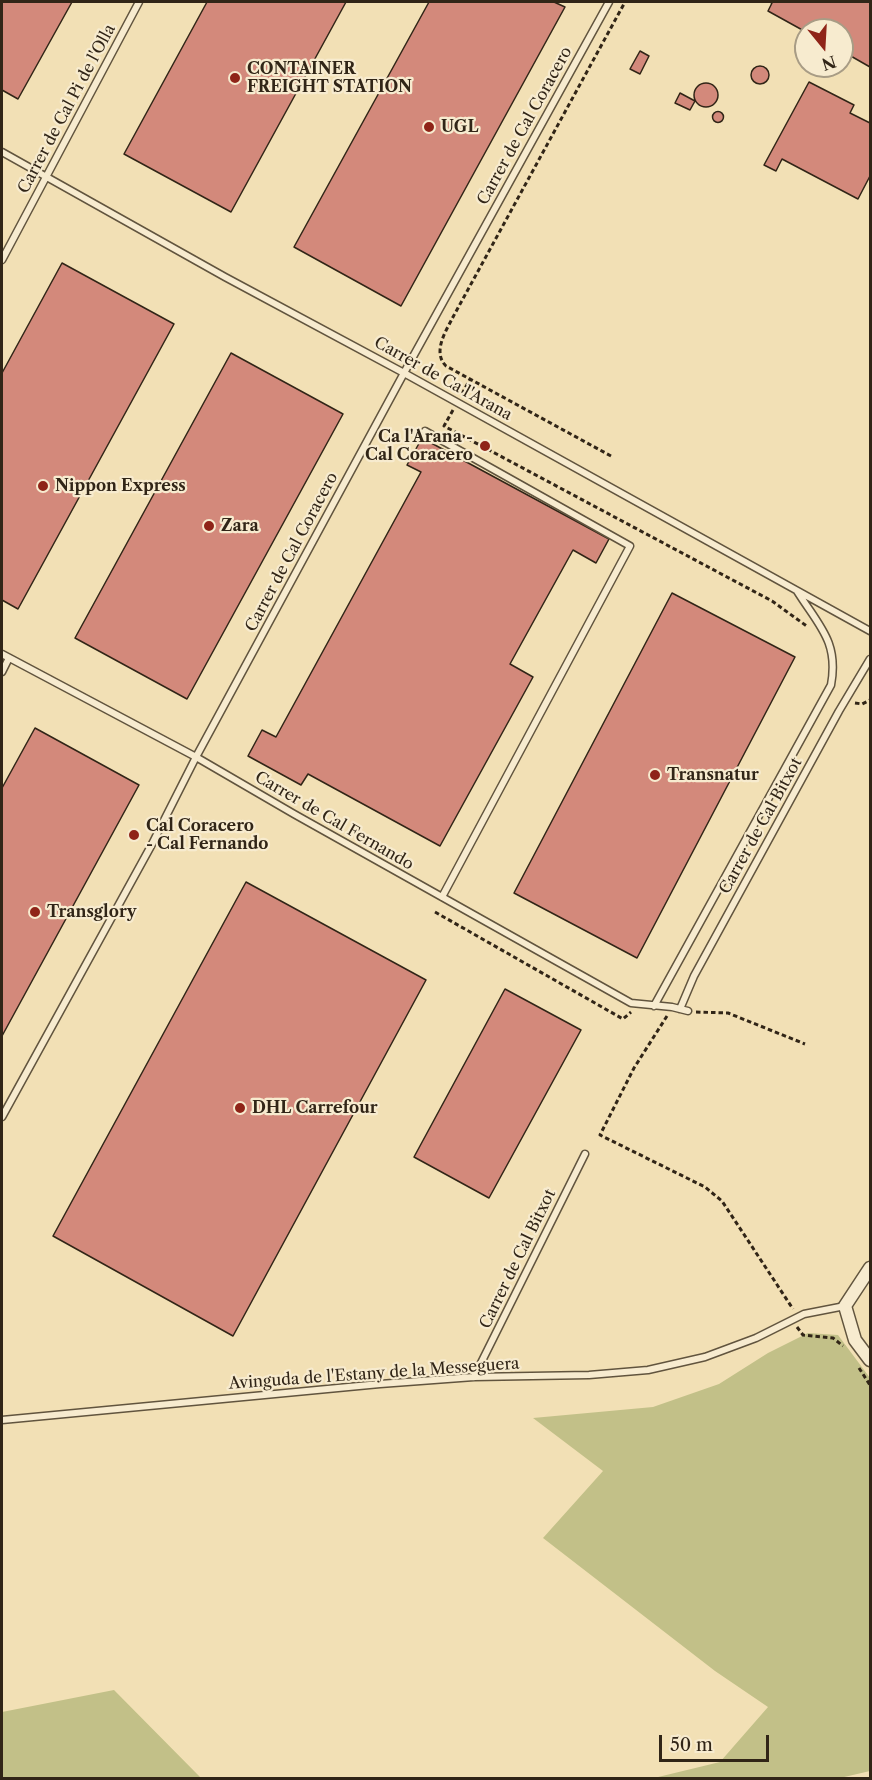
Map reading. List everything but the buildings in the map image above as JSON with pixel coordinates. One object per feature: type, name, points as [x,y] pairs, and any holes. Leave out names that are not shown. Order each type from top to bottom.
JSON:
[{"type":"street","points":[[870,1268],[845,1306],[855,1340],[870,1359]]},
{"type":"lane","name":"Carrer de Cal Pi de l'Olla","points":[[2,260],[139,2]]},
{"type":"lane","name":"Carrer de Cal Coracero","points":[[2,1117],[151,846],[196,757],[404,373],[609,2]]},
{"type":"lane","name":"Carrer de Ca l'Arana","points":[[2,152],[870,631]]},
{"type":"lane","points":[[425,430],[630,546],[441,897]]},
{"type":"lane","points":[[654,1005],[831,685],[835,669],[833,652],[797,590]]},
{"type":"lane","name":"Carrer de Cal Fernando","points":[[2,654],[196,757],[631,1003],[688,1011]]},
{"type":"lane","points":[[2,672],[9,658]]},
{"type":"lane","name":"Carrer de Cal Bitxot","points":[[680,1009],[700,966],[870,659]]},
{"type":"lane","name":"Carrer de Cal Bitxot","points":[[474,1377],[585,1154]]},
{"type":"lane","name":"Avinguda de l'Estany de la Messeguera","points":[[2,1420],[380,1384],[474,1377],[590,1375],[648,1370],[705,1357],[756,1338],[796,1318],[845,1306]]},
{"type":"path","name":"Carrer de Cal Coracero","points":[[470,379],[446,366],[440,359],[444,334],[625,2]]},
{"type":"path","points":[[611,456],[470,379],[444,426],[771,601],[809,628]]},
{"type":"path","points":[[435,912],[623,1019],[633,1011]]},
{"type":"path","points":[[672,1007],[634,1068],[600,1135],[705,1187],[722,1201],[793,1309],[797,1327],[803,1335],[833,1338],[849,1354]]},
{"type":"path","points":[[688,1011],[728,1012],[805,1044]]},
{"type":"path","points":[[854,1362],[870,1385]]},
{"type":"shaded area","points":[[808,1333],[838,1335],[870,1378],[870,1771],[840,1778],[654,1778],[720,1762],[768,1707],[715,1671],[543,1538],[603,1471],[533,1418],[653,1407],[719,1384],[768,1353]]},
{"type":"shaded area","points":[[114,1690],[201,1778],[2,1778],[2,1712]]},
{"type":"place","name":"CONTAINER FREIGHT STATION","points":[[235,78]]},
{"type":"place","name":"UGL","points":[[429,127]]},
{"type":"place","name":"Ca l'Arana - Cal Coracero","points":[[485,446]]},
{"type":"place","name":"Nippon Express","points":[[43,486]]},
{"type":"place","name":"Zara","points":[[209,526]]},
{"type":"place","name":"Transnatur","points":[[655,775]]},
{"type":"place","name":"Cal Coracero - Cal Fernando","points":[[134,835]]},
{"type":"place","name":"Transglory","points":[[35,912]]},
{"type":"place","name":"DHL Carrefour","points":[[240,1108]]}]
